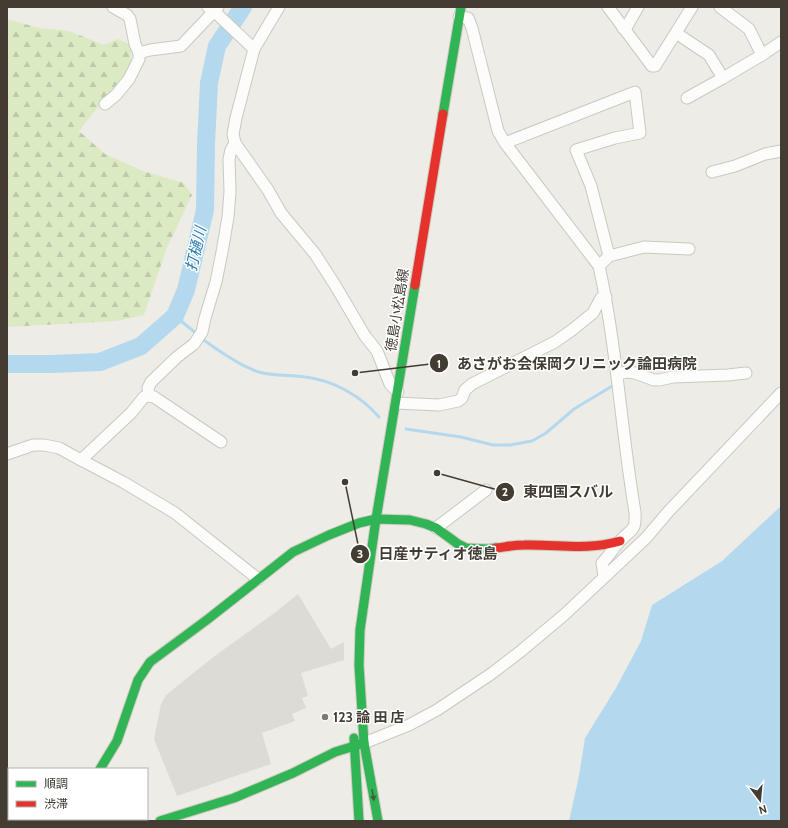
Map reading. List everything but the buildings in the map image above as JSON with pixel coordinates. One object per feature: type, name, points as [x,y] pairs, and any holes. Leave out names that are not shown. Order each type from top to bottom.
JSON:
[{"type":"main road","name":"徳島小松島線","points":[[378,821],[369,768],[359,745],[354,717],[360,630],[376,519],[460,12]]},
{"type":"main road","points":[[101,768],[117,741],[138,680],[150,662],[208,619],[258,578],[293,552],[304,546],[359,523],[376,519],[410,520],[436,528],[466,548],[486,549],[524,545],[593,547],[607,545],[620,540]]},
{"type":"main road","name":"徳島小松島線","points":[[359,745],[355,770],[359,821]]},
{"type":"main road","points":[[160,821],[234,798],[293,773],[335,752],[359,745]]},
{"type":"street","points":[[105,104],[116,95],[129,79],[139,59],[140,53],[136,44],[130,19],[113,7]]},
{"type":"street","points":[[279,7],[252,47],[233,134],[235,143],[268,190],[281,213],[315,254],[335,285],[376,352],[397,397],[439,405],[458,401],[462,398],[465,390],[472,384],[555,342],[593,313],[601,298],[606,297]]},
{"type":"street","points":[[608,7],[652,66],[655,66],[692,7]]},
{"type":"street","points":[[623,28],[627,26],[638,7]]},
{"type":"street","points":[[720,7],[749,29],[762,55]]},
{"type":"street","points":[[140,53],[150,50],[181,46],[214,10],[252,47]]},
{"type":"street","points":[[460,12],[468,18],[472,28],[498,131],[505,143],[599,266],[606,297],[625,446],[636,512],[636,522],[631,532]]},
{"type":"street","points":[[676,34],[709,55],[723,78]]},
{"type":"street","points":[[687,98],[762,55],[781,42]]},
{"type":"street","points":[[505,143],[635,92],[640,133],[615,138],[576,150],[591,186],[609,256]]},
{"type":"street","points":[[149,396],[148,388],[151,382],[177,357],[194,344],[202,332],[216,282],[222,252],[228,217],[231,150],[235,143]]},
{"type":"street","points":[[712,172],[735,166],[765,154],[781,151]]},
{"type":"street","points":[[599,266],[609,256],[644,247],[689,248]]},
{"type":"street","points":[[617,374],[627,372],[635,373],[654,380],[659,380],[673,377],[746,373]]},
{"type":"street","points":[[359,745],[390,733],[437,710],[521,652],[564,615],[646,538],[657,524],[781,393]]},
{"type":"street","points":[[81,460],[131,413],[144,397],[149,396],[154,397],[221,442]]},
{"type":"street","points":[[7,454],[33,445],[44,445],[59,448],[123,482],[175,513],[258,578]]},
{"type":"street","points":[[436,528],[486,490]]},
{"type":"street","points":[[604,576],[602,563],[620,540],[631,532],[644,526],[657,524]]},
{"type":"green space","points":[[7,19],[39,28],[69,31],[104,45],[118,39],[131,45],[131,66],[79,131],[105,154],[143,171],[184,183],[192,195],[166,250],[144,315],[117,321],[7,327]]},
{"type":"shaded area","points":[[298,594],[331,649],[344,642],[344,660],[301,673],[308,696],[302,698],[306,708],[292,714],[295,721],[262,733],[271,764],[177,796],[154,739],[161,704],[166,695],[212,658]]},
{"type":"water","points":[[781,506],[781,821],[569,821],[579,776],[585,738],[616,688],[641,641],[652,605],[722,561]]},
{"type":"waterway","name":"打樋川","points":[[7,364],[100,362],[141,346],[175,316],[186,290],[205,210],[209,83],[217,46],[243,7]]},
{"type":"waterway","points":[[175,316],[197,334]]},
{"type":"waterway","points":[[201,338],[221,352],[252,370],[270,374],[300,376],[336,385],[364,402],[379,417]]},
{"type":"waterway","points":[[406,429],[461,437],[493,445],[510,445],[532,441],[546,433],[574,409],[614,385]]},
{"type":"traffic: fast","points":[[443,114],[461,7]]},
{"type":"traffic: fast","points":[[378,821],[364,743],[359,665],[360,630],[376,519],[415,285]]},
{"type":"traffic: fast","points":[[101,768],[117,741],[138,680],[150,662],[208,619],[293,552],[359,523],[376,519],[410,520],[426,524],[436,528],[466,548],[496,548]]},
{"type":"traffic: fast","points":[[354,738],[359,821]]},
{"type":"traffic: fast","points":[[160,821],[234,798],[293,773],[335,752],[364,743]]},
{"type":"traffic: jam","points":[[415,285],[443,114]]},
{"type":"traffic: jam","points":[[496,548],[524,545],[595,546],[620,541]]},
{"type":"place","name":"あさがお会保岡クリニック論田病院","points":[[355,373]]},
{"type":"place","name":"東四国スバル","points":[[437,473]]},
{"type":"place","name":"日産サティオ徳島","points":[[345,482]]},
{"type":"place","name":"123 論 田 店","points":[[325,717]]}]
